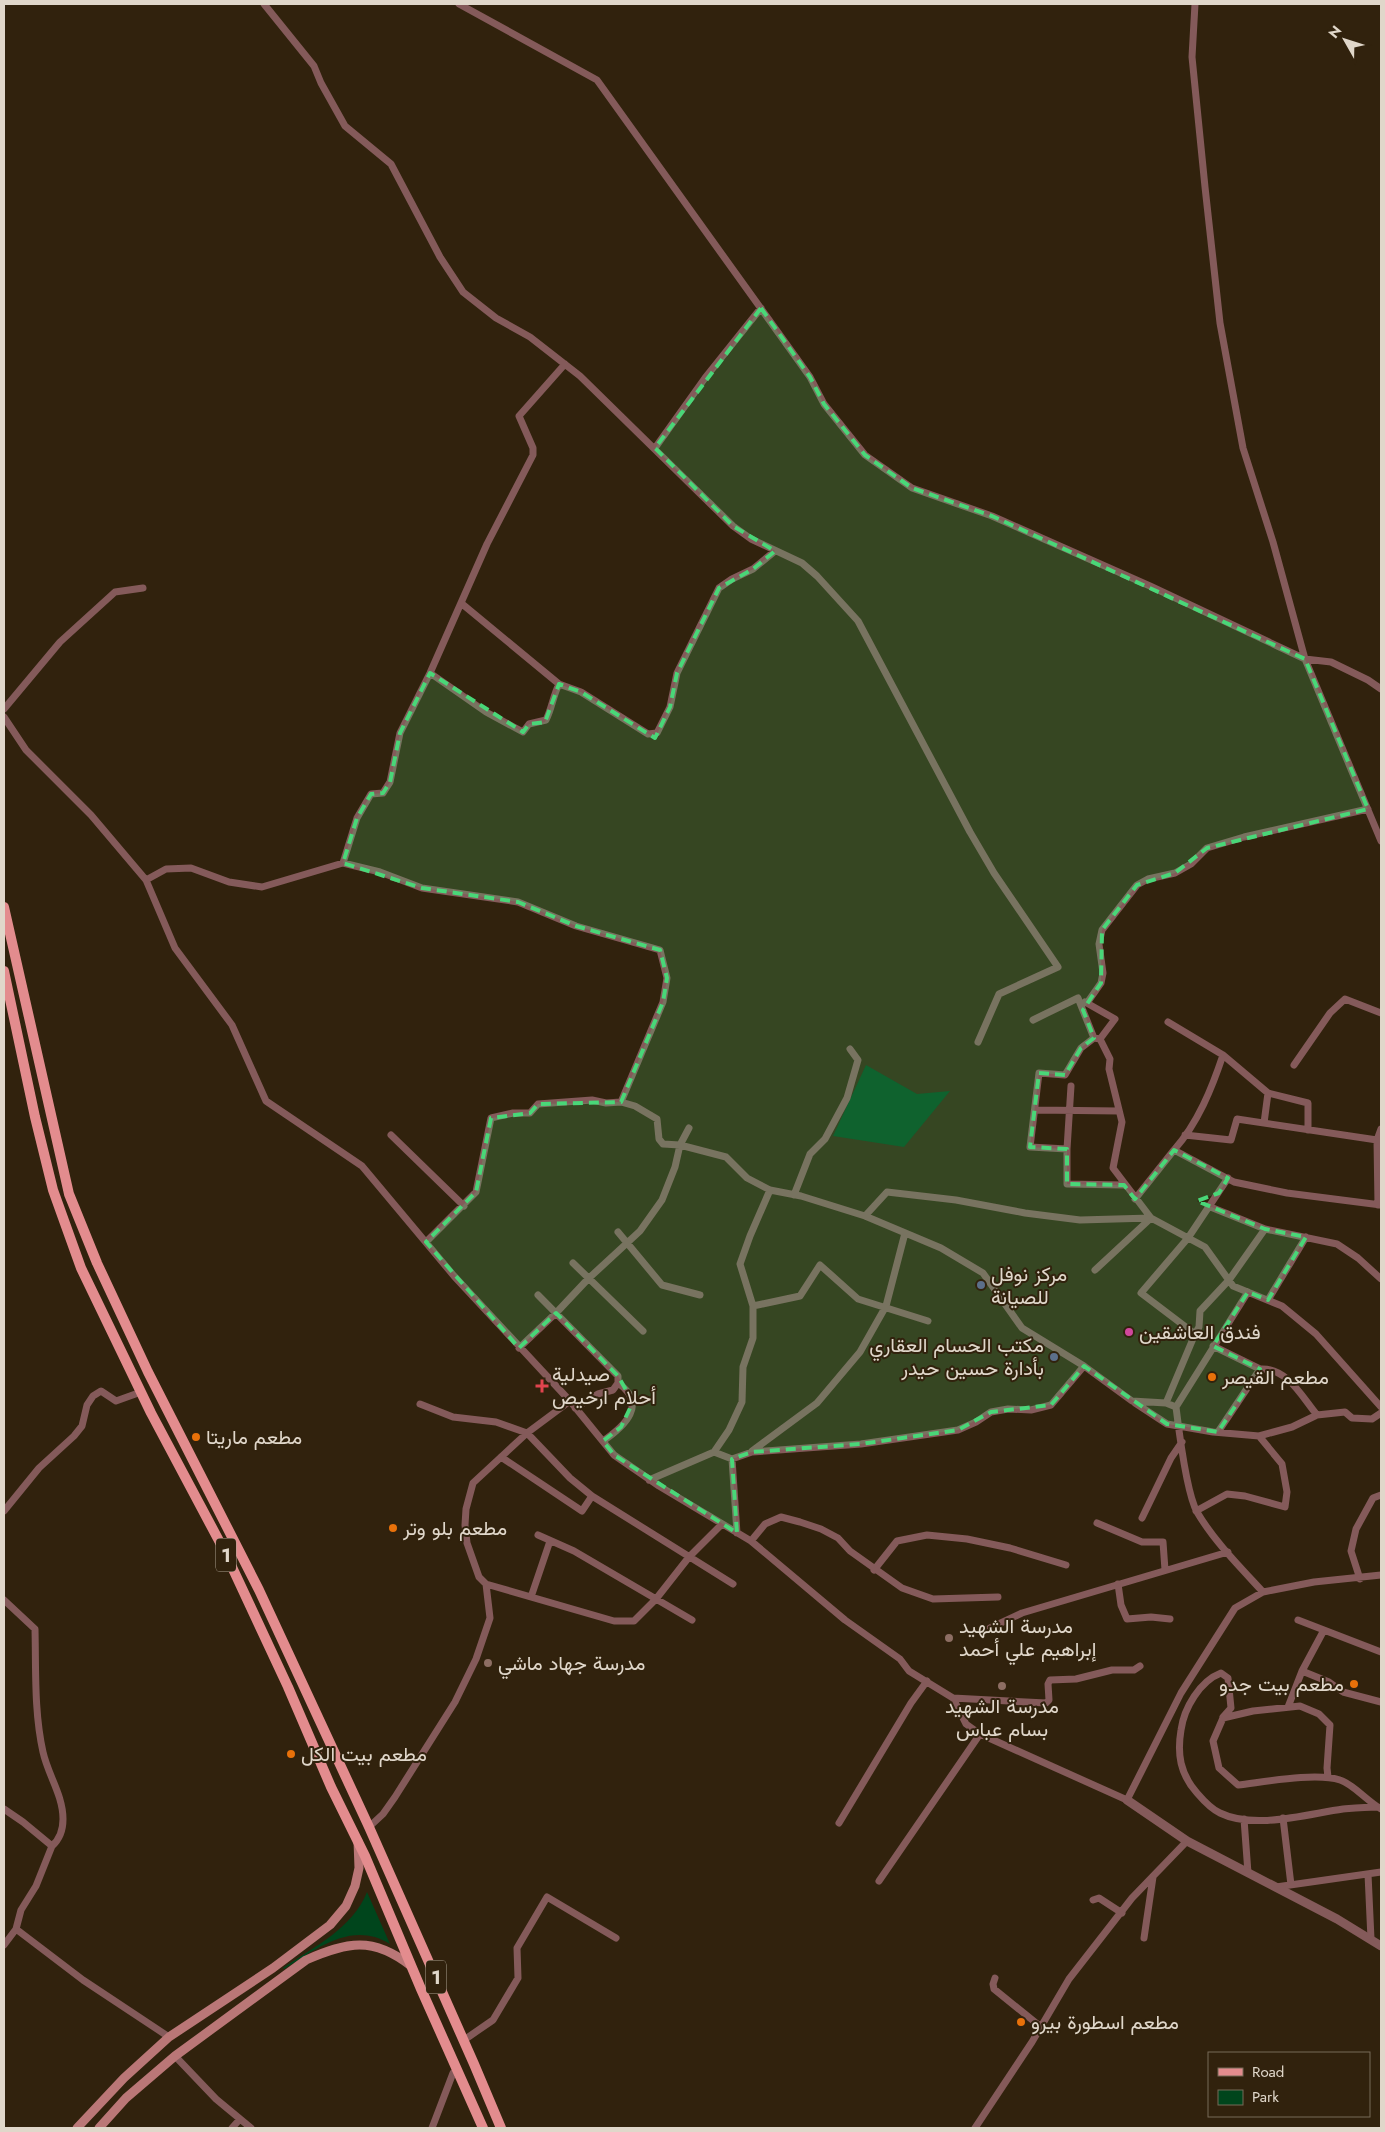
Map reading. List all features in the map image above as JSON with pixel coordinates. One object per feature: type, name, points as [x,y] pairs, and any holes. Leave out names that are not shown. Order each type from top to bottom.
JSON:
[{"type":"main road","name":"1","points":[[4,907],[8,950],[69,1194],[97,1263],[130,1336],[259,1590],[302,1682],[464,2040],[501,2128]]},
{"type":"main road","name":"1","points":[[4,977],[53,1190],[81,1268],[151,1413],[225,1552],[288,1687],[331,1787],[358,1841],[483,2128]]},
{"type":"main road","points":[[93,1294],[109,1288]]},
{"type":"main road","points":[[151,1413],[166,1406]]},
{"type":"main road","points":[[288,1687],[302,1682]]},
{"type":"main road","points":[[77,2128],[124,2078],[169,2037],[273,1968],[330,1925],[346,1906],[355,1886],[359,1868],[358,1841]]},
{"type":"main road","points":[[99,2128],[126,2098],[176,2056],[306,1960],[330,1950],[350,1945],[379,1947],[398,1956],[411,1966]]},
{"type":"main road","points":[[273,1968],[282,1977]]},
{"type":"street","points":[[264,4],[314,66],[338,117],[345,126],[391,164],[440,257],[464,292],[479,305],[530,337],[566,364],[655,448],[733,526],[751,539],[802,563],[817,576],[858,621],[970,832],[994,873],[1058,966],[1000,994],[978,1042]]},
{"type":"street","points":[[459,4],[597,80],[810,377],[824,404],[865,455],[912,488],[992,516],[1150,586],[1305,659],[1331,662],[1381,688]]},
{"type":"street","points":[[1195,4],[1192,57],[1220,323],[1242,448],[1273,542],[1305,659],[1381,841]]},
{"type":"street","points":[[655,448],[705,378],[761,308]]},
{"type":"street","points":[[344,863],[357,818],[371,794],[383,793],[390,782],[400,733],[430,673],[487,544],[533,455],[534,448],[519,416],[566,364]]},
{"type":"street","points":[[461,603],[558,684],[582,692],[648,734],[657,733],[670,707],[677,673],[719,588],[732,579],[752,570],[776,551]]},
{"type":"street","points":[[4,709],[60,642],[115,592],[143,588]]},
{"type":"street","points":[[430,673],[486,712],[523,732],[529,724],[546,720],[558,684]]},
{"type":"street","points":[[4,717],[26,750],[91,815],[146,880],[175,948],[232,1025],[266,1101],[362,1166],[519,1348],[570,1401],[614,1455],[649,1480],[751,1540],[845,1620],[900,1659],[909,1671],[953,1698],[1046,1703],[1049,1700],[1048,1684],[1050,1680],[1076,1680],[1112,1670],[1134,1670],[1140,1666]]},
{"type":"street","points":[[1087,1003],[1101,983],[1104,974],[1099,944],[1102,930],[1137,885],[1148,879],[1175,873],[1191,864],[1207,848],[1244,837],[1368,809]]},
{"type":"street","points":[[146,880],[166,869],[191,868],[229,882],[262,887],[344,863],[380,872],[422,888],[518,902],[576,926],[660,950],[667,978],[663,1002],[621,1102]]},
{"type":"street","points":[[1067,1149],[1030,1147],[1039,1073],[1065,1075],[1081,1048],[1097,1039],[1115,1019],[1078,998]]},
{"type":"street","points":[[1033,1020],[1078,998]]},
{"type":"street","points":[[1078,998],[1097,1039],[1110,1059],[1109,1069],[1122,1122],[1113,1168],[1124,1185],[1151,1218],[1205,1247],[1233,1286],[1282,1306],[1316,1334],[1381,1406]]},
{"type":"street","points":[[1294,1065],[1330,1013],[1345,999],[1381,1013]]},
{"type":"street","points":[[1168,1022],[1223,1055],[1268,1093],[1308,1103],[1308,1130]]},
{"type":"street","points":[[794,1194],[810,1154],[825,1139],[847,1098],[858,1060],[850,1050]]},
{"type":"street","points":[[1135,1199],[1192,1124],[1214,1082],[1223,1055]]},
{"type":"street","points":[[1071,1086],[1067,1149],[1068,1184],[1124,1185]]},
{"type":"street","points":[[1264,1123],[1268,1093]]},
{"type":"street","points":[[426,1242],[476,1192],[491,1118],[513,1113],[530,1113],[538,1104],[592,1100],[606,1103],[621,1102],[635,1106],[657,1119],[659,1139],[663,1144],[680,1145],[726,1157],[748,1178],[770,1190],[794,1194],[865,1216],[941,1248],[983,1273],[1022,1328],[1084,1366],[1167,1424],[1259,1436],[1292,1427],[1317,1415],[1345,1412],[1352,1418],[1372,1420],[1381,1413]]},
{"type":"street","points":[[1035,1110],[1119,1112]]},
{"type":"street","points":[[1185,1135],[1231,1140],[1237,1119],[1376,1140]]},
{"type":"street","points":[[519,1348],[588,1279],[640,1232],[662,1200],[675,1167],[680,1145],[688,1128]]},
{"type":"street","points":[[1174,1150],[1228,1178],[1252,1186],[1380,1205],[1376,1140],[1381,1129]]},
{"type":"street","points":[[391,1135],[464,1206]]},
{"type":"street","points":[[1195,1334],[1141,1293],[1188,1238],[1228,1178]]},
{"type":"street","points":[[649,1480],[714,1452],[729,1430],[742,1402],[743,1367],[752,1338],[753,1306],[740,1264],[770,1190]]},
{"type":"street","points":[[865,1216],[886,1192],[956,1200],[1025,1213],[1080,1220],[1151,1218]]},
{"type":"street","points":[[1208,1206],[1265,1230],[1337,1244],[1358,1258],[1381,1279]]},
{"type":"street","points":[[1095,1270],[1151,1218]]},
{"type":"street","points":[[1166,1403],[1199,1327],[1200,1311],[1229,1280],[1265,1230]]},
{"type":"street","points":[[618,1232],[626,1244],[662,1285],[700,1295]]},
{"type":"street","points":[[752,1452],[818,1403],[860,1352],[886,1306],[905,1232]]},
{"type":"street","points":[[1268,1300],[1306,1237]]},
{"type":"street","points":[[573,1263],[643,1331]]},
{"type":"street","points":[[753,1306],[800,1296],[820,1265],[858,1299],[928,1320]]},
{"type":"street","points":[[1248,1292],[1176,1407],[1188,1483],[1196,1511],[1263,1592]]},
{"type":"street","points":[[538,1295],[618,1376],[618,1383],[613,1390],[598,1394],[575,1408]]},
{"type":"street","points":[[1213,1346],[1260,1369],[1268,1368],[1281,1374],[1291,1382],[1317,1415]]},
{"type":"street","points":[[714,1452],[732,1459],[752,1452],[861,1444],[958,1430],[976,1422],[991,1412],[1008,1409],[1031,1410],[1051,1405],[1084,1366]]},
{"type":"street","points":[[1218,1432],[1260,1369]]},
{"type":"street","points":[[602,1441],[621,1427],[630,1415],[633,1402],[629,1391],[618,1383]]},
{"type":"street","points":[[4,1512],[39,1468],[82,1426],[86,1405],[93,1396],[101,1391],[116,1402],[141,1392]]},
{"type":"street","points":[[570,1401],[527,1433],[473,1483],[466,1509],[465,1525],[468,1543],[479,1577],[486,1584],[614,1622],[634,1621],[656,1598],[688,1557],[722,1524]]},
{"type":"street","points":[[1132,1401],[1166,1403],[1176,1407]]},
{"type":"street","points":[[420,1404],[453,1417],[496,1422],[527,1433],[570,1478],[592,1496],[733,1584]]},
{"type":"street","points":[[1196,1511],[1228,1494],[1245,1496],[1285,1507],[1287,1492],[1282,1464],[1259,1436]]},
{"type":"street","points":[[1142,1518],[1171,1458],[1182,1442]]},
{"type":"street","points":[[501,1457],[582,1511],[592,1496]]},
{"type":"street","points":[[732,1459],[737,1532]]},
{"type":"street","points":[[1360,1579],[1351,1551],[1356,1529],[1373,1498],[1381,1495]]},
{"type":"street","points":[[751,1540],[765,1524],[781,1517],[821,1529],[838,1538],[850,1551],[874,1570],[902,1588],[934,1598],[998,1598]]},
{"type":"street","points":[[1097,1523],[1142,1542],[1163,1542],[1165,1570]]},
{"type":"street","points":[[538,1534],[574,1551],[692,1620]]},
{"type":"street","points":[[874,1570],[897,1540],[927,1535],[984,1542],[1010,1548],[1066,1566]]},
{"type":"street","points":[[531,1597],[550,1541]]},
{"type":"street","points":[[990,1628],[1022,1613],[1228,1552]]},
{"type":"street","points":[[1127,1800],[1181,1693],[1235,1608],[1263,1592],[1314,1582],[1360,1579],[1381,1575]]},
{"type":"street","points":[[368,1827],[383,1814],[395,1797],[455,1702],[476,1659],[490,1618],[486,1584]]},
{"type":"street","points":[[1118,1584],[1121,1605],[1127,1619],[1151,1617],[1170,1619]]},
{"type":"street","points":[[4,1600],[35,1629],[36,1691],[43,1753],[58,1794],[63,1819],[60,1840],[52,1846],[36,1886],[21,1910],[16,1929],[4,1945]]},
{"type":"street","points":[[1298,1620],[1381,1652]]},
{"type":"street","points":[[1288,1707],[1302,1671],[1324,1630]]},
{"type":"street","points":[[1302,1671],[1329,1682],[1343,1692],[1381,1702]]},
{"type":"street","points":[[1221,1673],[1228,1678],[1230,1708],[1223,1718],[1213,1741],[1219,1768],[1238,1785],[1328,1777],[1341,1780],[1380,1808],[1344,1809],[1262,1821],[1219,1813],[1204,1801],[1192,1787],[1182,1766],[1178,1748],[1182,1723],[1187,1709],[1202,1687],[1212,1677],[1221,1673]]},
{"type":"street","points":[[839,1823],[911,1703],[927,1681]]},
{"type":"street","points":[[953,1698],[966,1724],[980,1734],[1127,1800],[1187,1841],[1276,1887],[1381,1946]]},
{"type":"street","points":[[1223,1718],[1254,1711],[1300,1706],[1319,1714],[1330,1725],[1328,1777]]},
{"type":"street","points":[[879,1881],[980,1734]]},
{"type":"street","points":[[4,1809],[52,1846]]},
{"type":"street","points":[[1283,1818],[1291,1885]]},
{"type":"street","points":[[1244,1819],[1248,1873]]},
{"type":"street","points":[[975,2128],[1041,2027],[1069,1979],[1122,1912],[1187,1841]]},
{"type":"street","points":[[1276,1887],[1381,1872]]},
{"type":"street","points":[[1368,1874],[1370,1939]]},
{"type":"street","points":[[1144,1938],[1153,1876]]},
{"type":"street","points":[[464,2040],[493,2020],[518,1978],[516,1948],[547,1897],[551,1897],[616,1938]]},
{"type":"street","points":[[1094,1900],[1100,1898],[1122,1912]]},
{"type":"street","points":[[16,1929],[83,1980],[169,2037]]},
{"type":"street","points":[[995,1978],[994,1988],[1041,2027]]},
{"type":"street","points":[[176,2056],[216,2099],[251,2128]]},
{"type":"street","points":[[432,2128],[449,2081],[453,2073],[457,2072]]},
{"type":"street","points":[[232,2128],[240,2119]]},
{"type":"highlighted area","points":[[761,308],[810,377],[824,404],[865,455],[912,488],[992,516],[1305,659],[1368,809],[1207,848],[1175,873],[1137,885],[1102,930],[1101,983],[1083,1010],[1094,1038],[1081,1048],[1065,1075],[1039,1073],[1030,1147],[1067,1149],[1067,1184],[1124,1185],[1135,1199],[1174,1150],[1228,1178],[1219,1193],[1197,1201],[1265,1229],[1306,1237],[1268,1300],[1248,1292],[1213,1346],[1260,1369],[1218,1432],[1167,1424],[1084,1366],[1051,1405],[991,1412],[958,1430],[861,1444],[752,1452],[732,1459],[737,1533],[614,1455],[603,1441],[621,1427],[633,1402],[618,1376],[556,1313],[519,1348],[426,1242],[476,1192],[491,1118],[530,1113],[538,1104],[621,1102],[663,1002],[667,978],[660,950],[576,926],[518,902],[422,888],[343,863],[357,818],[371,794],[383,793],[390,782],[400,733],[430,673],[523,732],[529,724],[545,722],[559,684],[581,692],[655,738],[670,707],[677,673],[719,588],[753,569],[775,551],[733,526],[655,448]]},
{"type":"green space","points":[[866,1065],[917,1094],[950,1091],[904,1147],[833,1136]]},
{"type":"green space","points":[[367,1892],[390,1944],[376,1937],[348,1936],[322,1946],[283,1968],[331,1936],[361,1905]]},
{"type":"place","name":"مركز نوفل للصيانة","points":[[981,1285]]},
{"type":"place","name":"فندق العاشقين","points":[[1129,1332]]},
{"type":"place","name":"مكتب الحسام العقاري بأدارة حسين حيدر","points":[[1054,1357]]},
{"type":"place","name":"مطعم القيصر","points":[[1212,1377]]},
{"type":"place","name":"صيدلية أحلام ارخيص","points":[[542,1386]]},
{"type":"place","name":"مطعم ماريتا","points":[[196,1437]]},
{"type":"place","name":"مطعم بلو وتر","points":[[393,1528]]},
{"type":"place","name":"مدرسة الشهيد إبراهيم علي أحمد","points":[[949,1638]]},
{"type":"place","name":"مدرسة جهاد ماشي","points":[[488,1663]]},
{"type":"place","name":"مطعم بيت جدو","points":[[1354,1684]]},
{"type":"place","name":"مدرسة الشهيد بسام عباس","points":[[1002,1686]]},
{"type":"place","name":"مطعم بيت الكل","points":[[291,1754]]},
{"type":"place","name":"مطعم اسطورة بيرو","points":[[1021,2022]]}]
